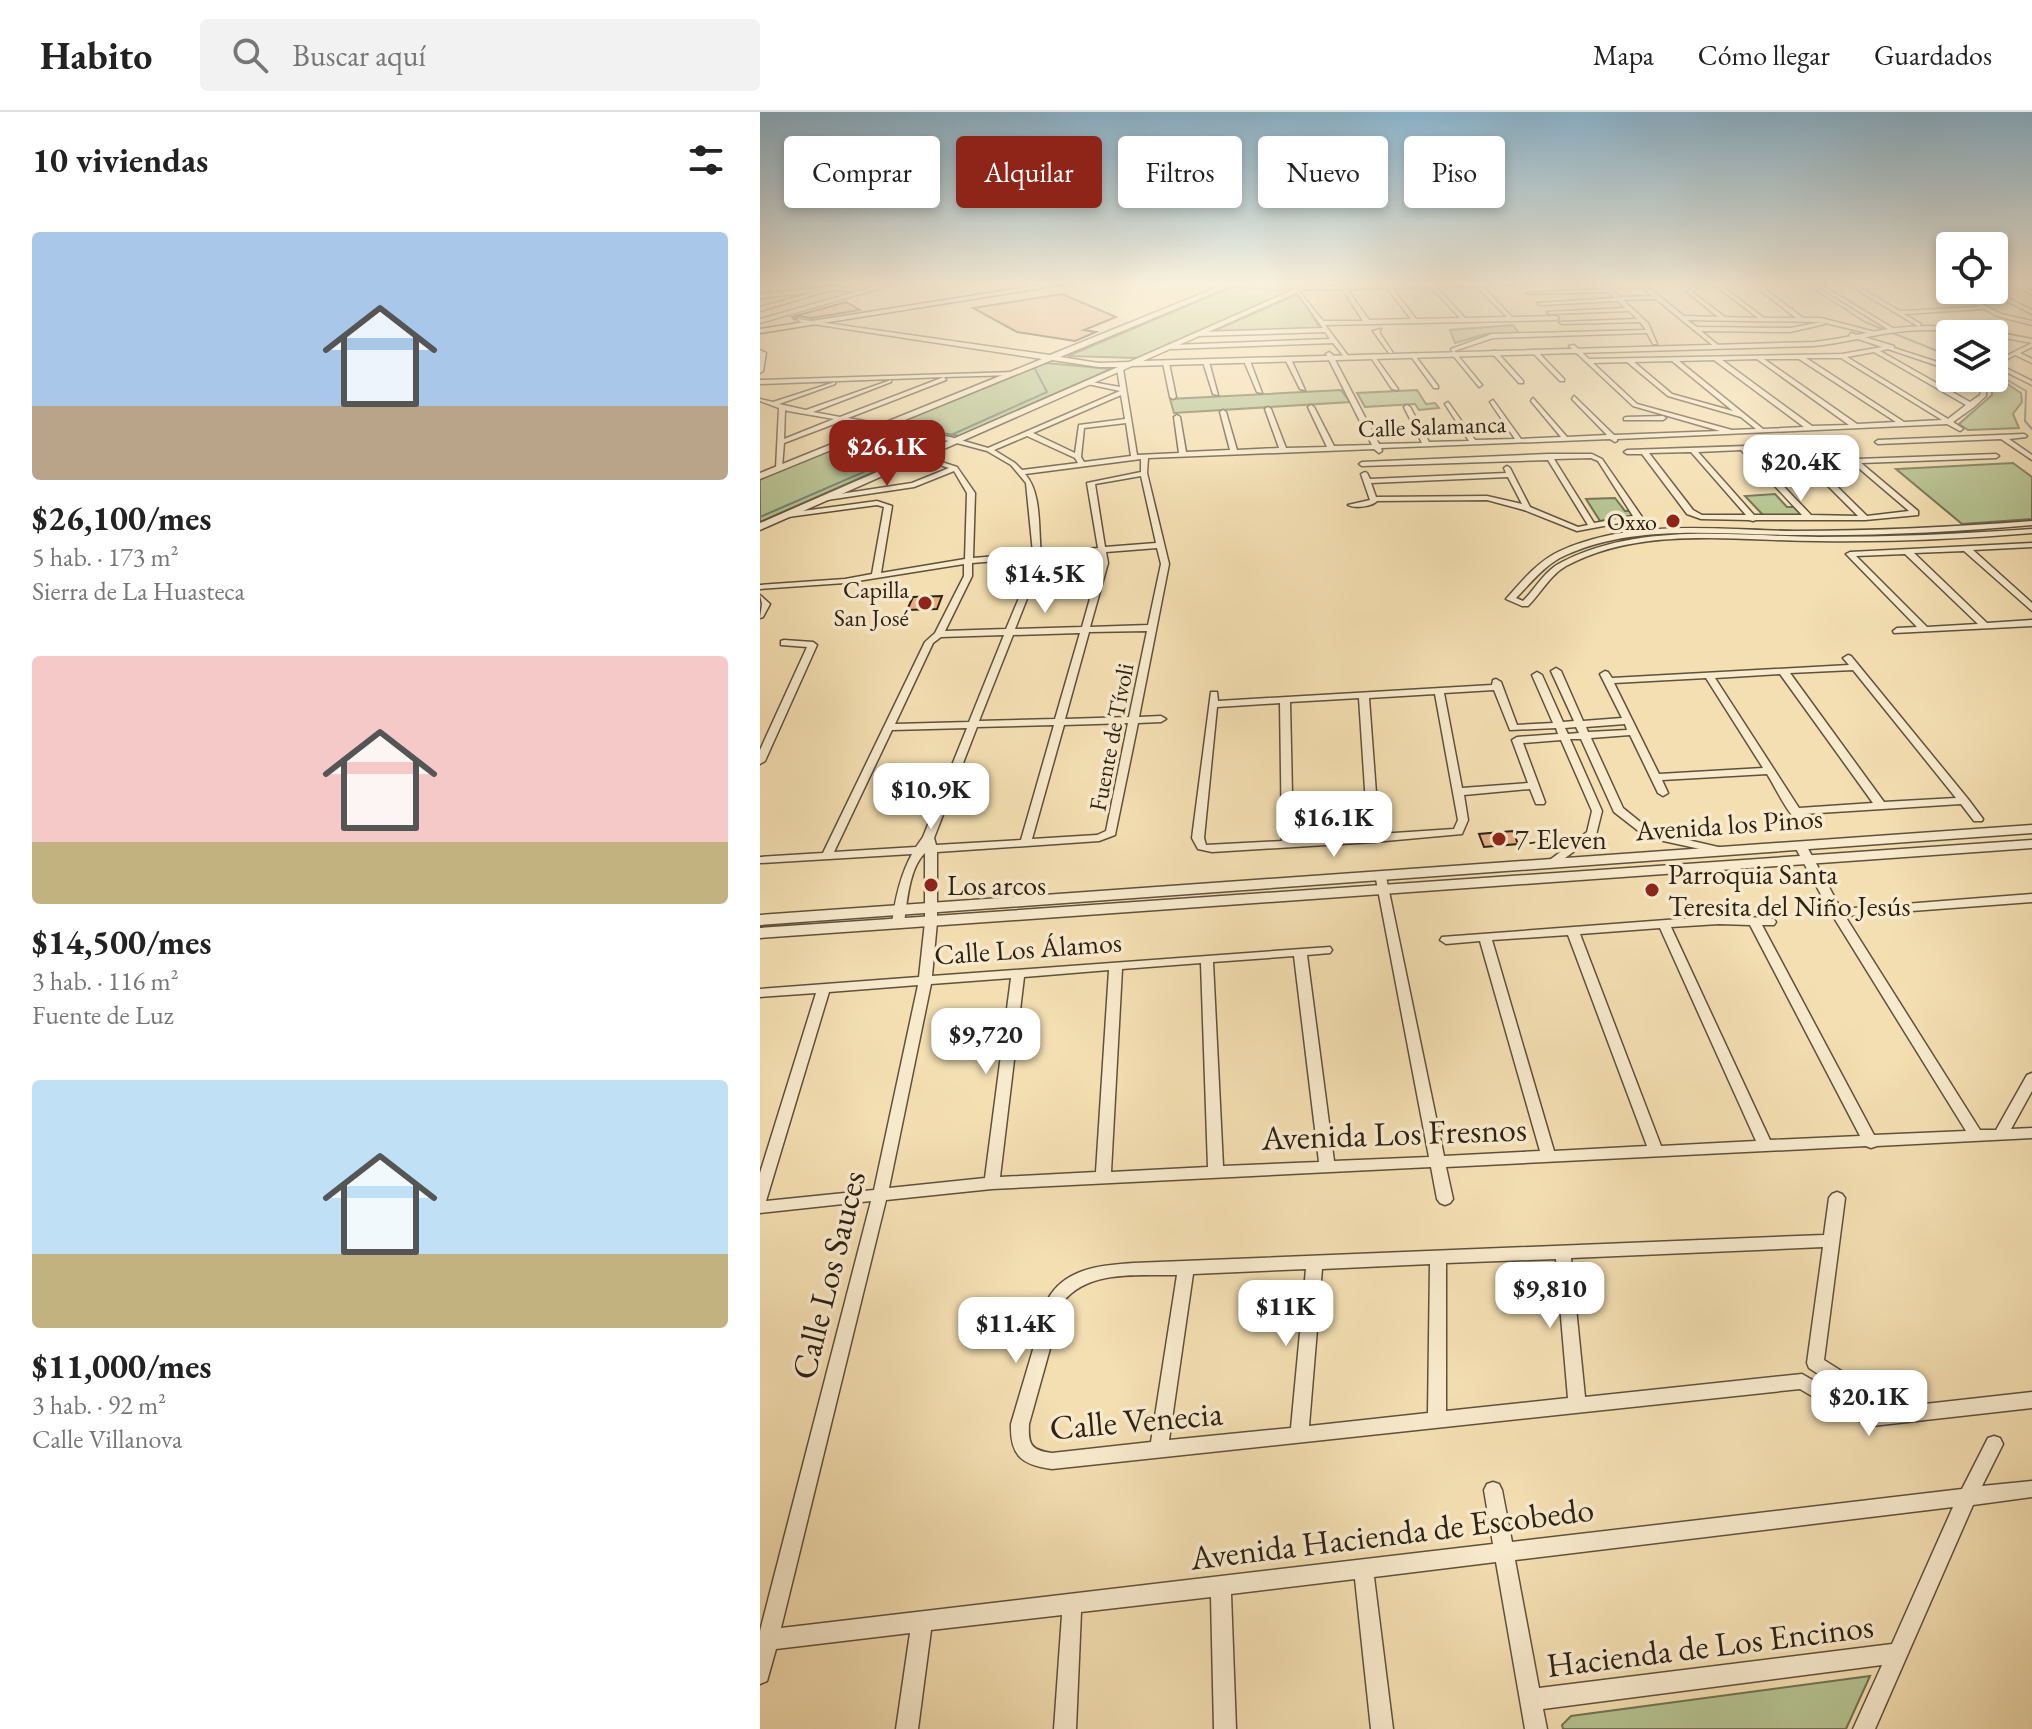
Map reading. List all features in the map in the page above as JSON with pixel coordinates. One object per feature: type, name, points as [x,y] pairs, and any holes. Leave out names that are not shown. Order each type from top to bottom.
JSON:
[{"type":"street","points":[[760,476],[1049,358]]},
{"type":"street","points":[[1055,358],[1129,365],[1275,358]]},
{"type":"street","points":[[760,527],[1145,358]]},
{"type":"street","points":[[1129,365],[1296,358]]},
{"type":"street","points":[[1331,358],[1378,450]]},
{"type":"street","points":[[1375,358],[1395,389]]},
{"type":"street","points":[[1415,358],[1436,387]]},
{"type":"street","points":[[1459,358],[1479,385]]},
{"type":"street","points":[[1500,358],[1521,382]]},
{"type":"street","points":[[1541,358],[1562,380]]},
{"type":"street","points":[[1584,358],[1631,402],[1732,432]]},
{"type":"street","points":[[1587,361],[1696,358]]},
{"type":"street","points":[[1716,358],[1810,428]]},
{"type":"street","points":[[1760,358],[1855,426]]},
{"type":"street","points":[[1802,358],[1902,424]]},
{"type":"street","points":[[1846,358],[1960,429]]},
{"type":"street","points":[[1889,358],[1972,406]]},
{"type":"street","points":[[2003,358],[1998,365],[2032,383]]},
{"type":"street","points":[[1288,359],[1303,389]]},
{"type":"street","points":[[1673,359],[1761,430]]},
{"type":"street","points":[[1628,360],[1675,398],[1741,415]]},
{"type":"street","points":[[1247,361],[1260,392]]},
{"type":"street","points":[[1206,362],[1216,394]]},
{"type":"street","points":[[760,371],[761,363]]},
{"type":"street","points":[[1166,363],[1173,397]]},
{"type":"street","name":"Fuente de Tívoli","points":[[1026,842],[1108,836],[1113,830],[1165,564],[1129,421],[1125,390],[1129,365]]},
{"type":"street","points":[[760,382],[1013,373]]},
{"type":"street","points":[[781,442],[954,375]]},
{"type":"street","points":[[806,412],[899,377]]},
{"type":"street","points":[[773,404],[844,379]]},
{"type":"street","points":[[1086,383],[1125,390]]},
{"type":"street","points":[[989,450],[1125,390]]},
{"type":"street","points":[[1948,422],[1972,406],[1982,392]]},
{"type":"street","points":[[761,398],[782,407],[989,450],[1022,472],[1031,490],[1037,556],[1010,633],[925,845],[902,891],[899,917]]},
{"type":"street","points":[[1574,398],[1615,439]]},
{"type":"street","points":[[1533,400],[1565,438]]},
{"type":"street","points":[[1493,402],[1519,440]]},
{"type":"street","points":[[1448,404],[1473,442]]},
{"type":"street","points":[[779,468],[782,407]]},
{"type":"street","points":[[1311,407],[1331,448]]},
{"type":"street","points":[[1407,407],[1426,443]]},
{"type":"street","points":[[1268,409],[1283,450]]},
{"type":"street","points":[[1223,412],[1234,452]]},
{"type":"street","points":[[1177,417],[1183,454]]},
{"type":"street","points":[[1626,419],[1674,417]]},
{"type":"street","points":[[1029,434],[1080,460],[1081,426],[1129,421]]},
{"type":"street","name":"Calle Salamanca","points":[[1022,472],[1080,460],[1139,456],[1331,448],[1378,450],[1426,443],[1615,439],[1948,422]]},
{"type":"street","points":[[1878,442],[2024,436]]},
{"type":"street","points":[[2003,437],[2032,458]]},
{"type":"street","points":[[1792,446],[1865,518]]},
{"type":"street","points":[[1627,452],[1839,446],[1914,512],[1910,516],[1865,518],[1706,518],[1690,512],[1644,452]]},
{"type":"street","points":[[1743,448],[1810,519]]},
{"type":"street","points":[[1693,450],[1753,519]]},
{"type":"street","points":[[1373,499],[1361,462],[1584,455],[1600,460],[1646,537]]},
{"type":"street","points":[[1549,456],[1593,527]]},
{"type":"street","points":[[1858,461],[1996,456]]},
{"type":"street","points":[[827,855],[929,642],[939,634],[968,576],[971,493],[955,468],[920,457]]},
{"type":"street","points":[[1501,458],[1527,508]]},
{"type":"street","points":[[827,498],[914,485],[955,468]]},
{"type":"street","points":[[760,860],[925,845],[1026,842],[1102,575],[1102,550],[1091,483],[1144,473]]},
{"type":"street","points":[[1367,481],[1510,475]]},
{"type":"street","points":[[1352,505],[1371,503],[1373,499],[1473,496],[1527,508],[1568,527],[1593,527],[1635,517]]},
{"type":"street","points":[[788,515],[877,503],[888,506],[876,577]]},
{"type":"street","points":[[1774,519],[1783,536]]},
{"type":"street","points":[[1788,519],[1797,536]]},
{"type":"street","points":[[1619,523],[1646,537]]},
{"type":"street","points":[[1646,537],[1564,564],[1525,604],[1510,599],[1533,572],[1562,553],[1596,542],[1646,537],[1914,534],[2032,523]]},
{"type":"street","points":[[1914,534],[1928,537],[2032,531]]},
{"type":"street","points":[[1914,534],[1927,551]]},
{"type":"street","points":[[1928,537],[1945,550]]},
{"type":"street","points":[[760,587],[876,577],[970,561],[1161,545]]},
{"type":"street","points":[[1924,629],[1850,554],[2027,545],[2032,554]]},
{"type":"street","points":[[1967,549],[2032,608]]},
{"type":"street","points":[[1908,552],[1985,626]]},
{"type":"street","points":[[760,598],[766,604],[760,615]]},
{"type":"street","points":[[1897,631],[2032,623]]},
{"type":"street","points":[[939,634],[1151,628]]},
{"type":"street","points":[[760,761],[813,647],[813,643],[806,642],[784,643]]},
{"type":"street","points":[[1663,793],[1607,678],[1783,671],[1851,663],[1978,819]]},
{"type":"street","points":[[1556,671],[1618,810],[1645,831],[1726,852]]},
{"type":"street","points":[[1783,671],[1881,806]]},
{"type":"street","points":[[1537,675],[1597,811],[1592,833],[1553,862]]},
{"type":"street","points":[[1709,675],[1803,823]]},
{"type":"street","points":[[1439,691],[1463,820],[1462,829],[1452,834],[1212,849],[1202,847],[1198,838],[1214,699],[1285,701],[1439,691],[1496,683],[1513,728],[1628,721]]},
{"type":"street","points":[[1364,696],[1374,839]]},
{"type":"street","points":[[1285,701],[1288,844]]},
{"type":"street","points":[[888,727],[1161,719]]},
{"type":"street","points":[[1540,802],[1517,740],[1634,732]]},
{"type":"street","points":[[1656,777],[1769,771]]},
{"type":"street","points":[[1458,792],[1534,786]]},
{"type":"street","points":[[1794,811],[1964,801]]},
{"type":"street","points":[[1597,811],[1618,810]]},
{"type":"street","name":"Avenida los Pinos","points":[[760,920],[931,915],[1804,852],[2032,829]]},
{"type":"street","name":"Avenida los Pinos","points":[[1826,850],[2032,844]]},
{"type":"street","name":"Calle Los Sauces","points":[[760,1674],[764,1641],[880,1195],[925,980],[931,915],[925,845]]},
{"type":"street","name":"Avenida los Pinos","points":[[1383,881],[1553,862],[1726,852],[1804,852]]},
{"type":"street","points":[[1804,852],[1837,913],[1976,1136]]},
{"type":"street","points":[[1383,881],[1445,1199]]},
{"type":"street","points":[[1837,913],[2032,898]]},
{"type":"street","name":"Avenida los Pinos","points":[[760,933],[899,917]]},
{"type":"street","points":[[1446,940],[1719,920],[1770,922]]},
{"type":"street","points":[[1755,923],[1871,1143]]},
{"type":"street","points":[[1664,924],[1766,1147]]},
{"type":"street","points":[[1573,932],[1656,1152]]},
{"type":"street","points":[[1485,939],[1549,1157]]},
{"type":"street","name":"Calle Los Álamos","points":[[760,993],[1326,950]]},
{"type":"street","points":[[1300,952],[1327,1166]]},
{"type":"street","points":[[1207,960],[1216,1171]]},
{"type":"street","points":[[1103,1177],[1116,966]]},
{"type":"street","points":[[992,1183],[1018,974]]},
{"type":"street","points":[[760,1197],[824,988]]},
{"type":"street","points":[[2001,1134],[2032,1078]]},
{"type":"street","name":"Avenida Los Fresnos","points":[[760,1207],[992,1183],[2032,1133]]},
{"type":"street","points":[[1837,1198],[1815,1363],[1897,1416]]},
{"type":"street","name":"Calle Venecia","points":[[1829,1241],[1101,1273],[1071,1281],[1061,1289],[1020,1424],[1019,1442],[1023,1452],[1033,1459],[1052,1461],[1802,1381],[1855,1412],[1872,1418],[2032,1400]]},
{"type":"street","points":[[1563,1252],[1577,1405]]},
{"type":"street","points":[[1437,1419],[1438,1259]]},
{"type":"street","points":[[1299,1435],[1314,1265]]},
{"type":"street","points":[[1159,1449],[1186,1268]]},
{"type":"street","points":[[1864,1729],[1967,1497],[1994,1444]]},
{"type":"street","name":"Avenida Hacienda de Escobedo","points":[[764,1641],[1364,1571],[1502,1550],[2032,1489]]},
{"type":"street","points":[[1493,1490],[1536,1729]]},
{"type":"street","points":[[1364,1571],[1382,1729]]},
{"type":"street","points":[[1221,1587],[1225,1729]]},
{"type":"street","points":[[1065,1729],[1072,1604]]},
{"type":"street","points":[[907,1729],[922,1621]]},
{"type":"street","name":"Hacienda de Los Encinos","points":[[1530,1700],[1897,1653]]},
{"type":"green space","points":[[1046,363],[1111,369],[959,436],[893,424]]},
{"type":"green space","points":[[2008,384],[2021,393],[2022,402],[2013,414],[2019,428],[1968,430],[1959,424],[1992,392],[2008,392]]},
{"type":"green space","points":[[1341,390],[1350,402],[1174,413],[1170,399]]},
{"type":"green space","points":[[1417,390],[1426,404],[1435,403],[1439,408],[1419,410],[1415,404],[1365,407],[1357,393]]},
{"type":"green space","points":[[879,430],[942,442],[760,522],[760,478]]},
{"type":"green space","points":[[2013,463],[2032,477],[2032,519],[1962,524],[1896,469]]},
{"type":"green space","points":[[1775,494],[1787,507],[1794,507],[1802,515],[1763,515],[1745,496]]},
{"type":"green space","points":[[1615,498],[1625,511],[1631,511],[1635,516],[1600,521],[1586,499]]},
{"type":"green space","points":[[1870,1676],[1846,1729],[1563,1729],[1562,1725],[1571,1716]]},
{"type":"building","name":"Capilla San José","points":[[942,596],[937,609],[907,610],[913,597]]},
{"type":"building","name":"7-Eleven","points":[[1513,831],[1518,844],[1484,847],[1479,834]]},
{"type":"waterway","points":[[951,435],[1047,392],[1034,367]]},
{"type":"waterway","points":[[2008,380],[2026,391],[2025,421],[2032,429]]},
{"type":"waterway","points":[[760,517],[935,441]]},
{"type":"place","name":"Oxxo","points":[[1673,521]]},
{"type":"place","name":"Capilla San José","points":[[925,603]]},
{"type":"place","name":"7-Eleven","points":[[1499,839]]},
{"type":"place","name":"Los arcos","points":[[931,885]]},
{"type":"place","name":"Parroquia Santa Teresita del Niño Jesús","points":[[1652,890]]}]
